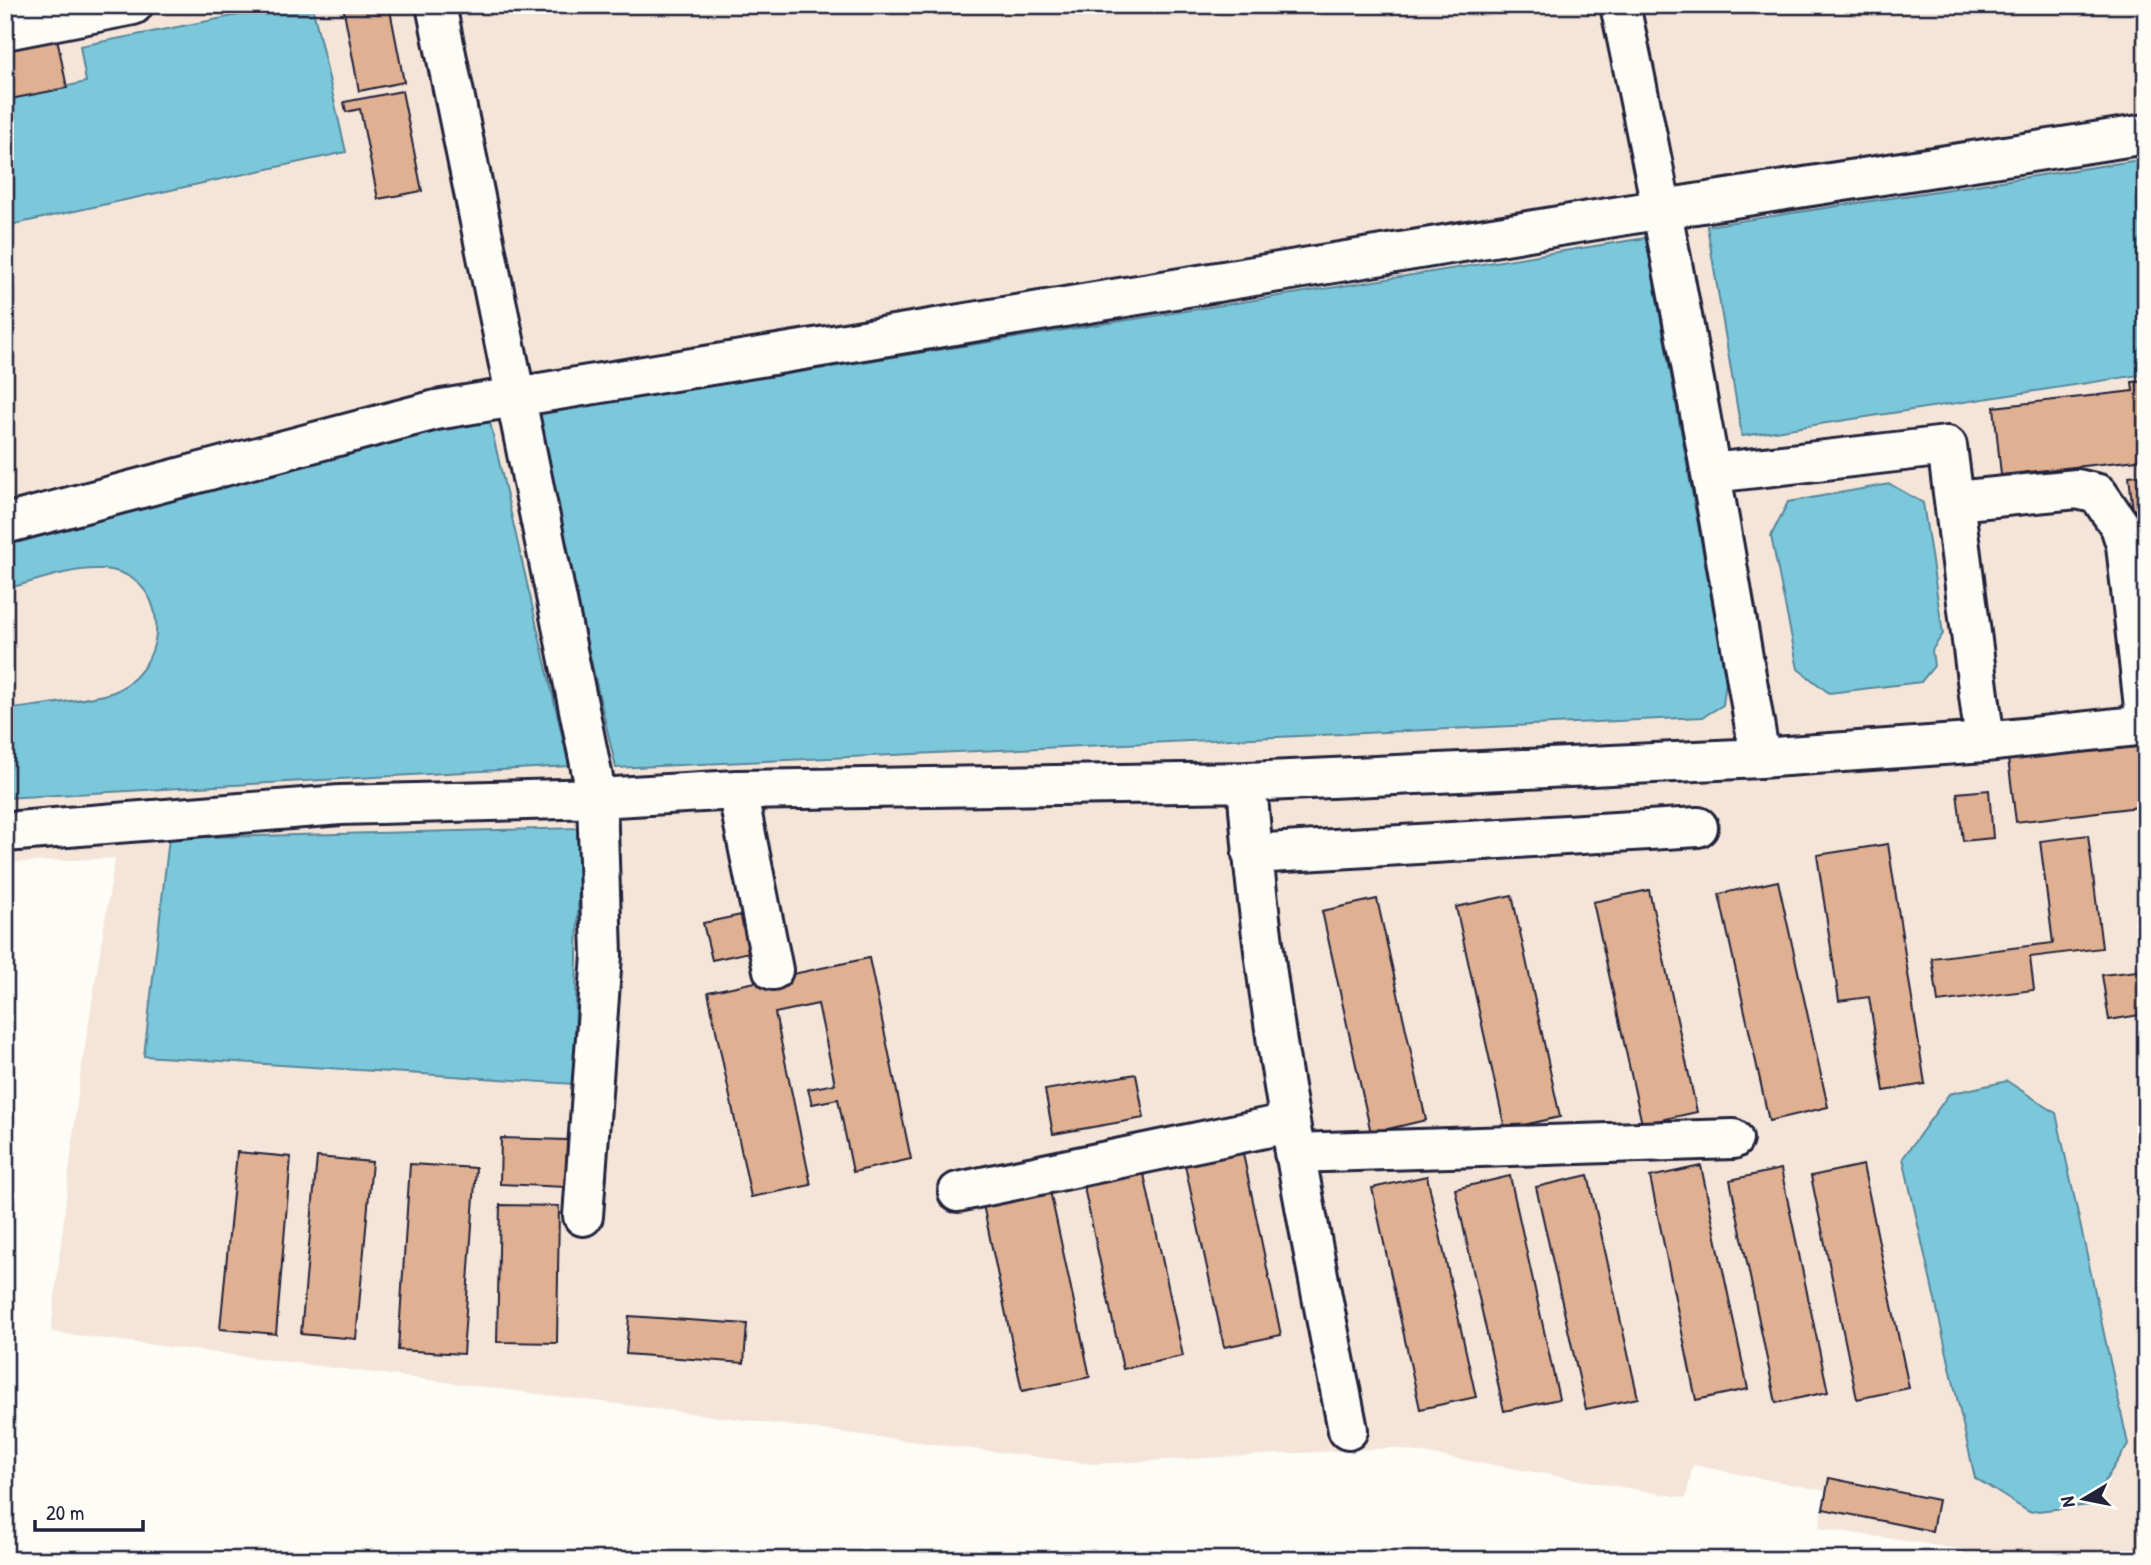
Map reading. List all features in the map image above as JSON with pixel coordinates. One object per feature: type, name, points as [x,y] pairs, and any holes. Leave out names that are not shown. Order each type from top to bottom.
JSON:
[{"type":"street","points":[[5,30],[133,5]]},
{"type":"street","points":[[436,5],[513,397],[597,799],[602,955],[583,1216]]},
{"type":"street","points":[[1620,5],[1663,209],[1713,473],[1760,758]]},
{"type":"street","points":[[5,524],[436,410],[1663,209],[2146,134]]},
{"type":"street","points":[[1713,473],[1947,446],[1985,742]]},
{"type":"street","points":[[5,832],[340,805],[597,799],[737,790],[1247,782],[1760,758],[1985,742],[2146,725],[2126,545],[2120,526],[2098,494],[2077,489],[1955,501]]},
{"type":"street","points":[[1247,782],[1252,854],[1291,1138],[1348,1430]]},
{"type":"street","points":[[737,790],[773,970]]},
{"type":"street","points":[[1252,854],[1698,827]]},
{"type":"street","points":[[958,1192],[1291,1138],[1733,1139]]},
{"type":"shaded area","points":[[5,5],[2146,5],[2146,1560],[2033,1560],[1819,1528],[1826,1491],[1693,1465],[1686,1498],[1393,1448],[1092,1464],[51,1332],[79,1084],[115,858],[5,863]]},
{"type":"water","points":[[290,5],[312,5],[346,152],[6,226],[5,100],[86,82],[80,46]]},
{"type":"water","points":[[2146,159],[2146,374],[1742,436],[1707,226]]},
{"type":"water","points":[[1646,238],[1726,680],[1723,705],[1703,717],[616,768],[534,414]]},
{"type":"water","points":[[489,418],[569,766],[5,798],[5,710],[79,700],[116,691],[135,677],[148,660],[155,640],[156,620],[151,600],[139,584],[122,573],[88,569],[5,589],[5,541]]},
{"type":"water","points":[[1890,484],[1923,503],[1943,634],[1932,650],[1934,666],[1921,682],[1829,693],[1798,669],[1771,536],[1788,502]]},
{"type":"water","points":[[580,828],[574,1084],[144,1056],[169,838]]},
{"type":"water","points":[[2007,1081],[2056,1113],[2128,1444],[2090,1505],[2029,1512],[1975,1478],[1903,1158],[1949,1094]]},
{"type":"building","points":[[389,5],[404,82],[359,91],[343,6]]},
{"type":"building","points":[[57,38],[67,88],[5,100],[5,49]]},
{"type":"building","points":[[402,91],[422,191],[378,199],[360,109],[346,112],[344,102]]},
{"type":"building","points":[[2146,381],[2146,459],[2001,475],[1994,407],[2133,391],[2132,382]]},
{"type":"building","points":[[2146,474],[2146,545],[2137,546],[2129,476]]},
{"type":"building","points":[[2146,742],[2146,806],[2016,822],[2008,759]]},
{"type":"building","points":[[1989,790],[1993,838],[1963,841],[1957,793]]},
{"type":"building","points":[[2146,814],[2146,861],[2145,861],[2142,815]]},
{"type":"building","points":[[2088,835],[2102,948],[2030,957],[2034,990],[1938,1002],[1932,958],[2053,943],[2040,841]]},
{"type":"building","points":[[1888,844],[1925,1084],[1884,1091],[1869,997],[1839,1001],[1817,855]]},
{"type":"building","points":[[1778,881],[1828,1107],[1769,1121],[1719,894]]},
{"type":"building","points":[[1649,890],[1697,1112],[1642,1124],[1593,902]]},
{"type":"building","points":[[1512,895],[1560,1117],[1505,1129],[1456,907]]},
{"type":"building","points":[[1377,899],[1426,1120],[1371,1133],[1322,911]]},
{"type":"building","points":[[751,913],[759,950],[712,960],[703,923]]},
{"type":"building","points":[[869,958],[911,1159],[853,1172],[838,1099],[812,1104],[808,1089],[835,1084],[818,1004],[775,1013],[811,1185],[751,1197],[708,992]]},
{"type":"building","points":[[2146,970],[2146,1014],[2109,1020],[2102,975]]},
{"type":"building","points":[[1136,1074],[1144,1118],[1053,1134],[1045,1090]]},
{"type":"building","points":[[501,1138],[567,1140],[566,1187],[500,1184]]},
{"type":"building","points":[[1241,1144],[1281,1335],[1224,1347],[1183,1156]]},
{"type":"building","points":[[237,1152],[291,1157],[276,1334],[220,1329]]},
{"type":"building","points":[[317,1157],[372,1162],[356,1339],[301,1334]]},
{"type":"building","points":[[410,1164],[476,1168],[463,1354],[398,1350]]},
{"type":"building","points":[[1142,1165],[1183,1356],[1123,1369],[1082,1178]]},
{"type":"building","points":[[1863,1165],[1909,1388],[1857,1399],[1811,1176]]},
{"type":"building","points":[[1701,1166],[1748,1389],[1696,1400],[1650,1177]]},
{"type":"building","points":[[1781,1169],[1828,1392],[1776,1403],[1730,1180]]},
{"type":"building","points":[[1588,1175],[1638,1398],[1586,1409],[1536,1187]]},
{"type":"building","points":[[1427,1176],[1476,1397],[1420,1409],[1372,1188]]},
{"type":"building","points":[[1510,1176],[1559,1399],[1504,1411],[1455,1189]]},
{"type":"building","points":[[1049,1186],[1090,1377],[1022,1391],[982,1200]]},
{"type":"building","points":[[500,1205],[559,1206],[557,1343],[497,1342]]},
{"type":"building","points":[[629,1316],[747,1324],[744,1363],[626,1354]]},
{"type":"building","points":[[1829,1478],[1938,1500],[1932,1531],[1823,1509]]}]
